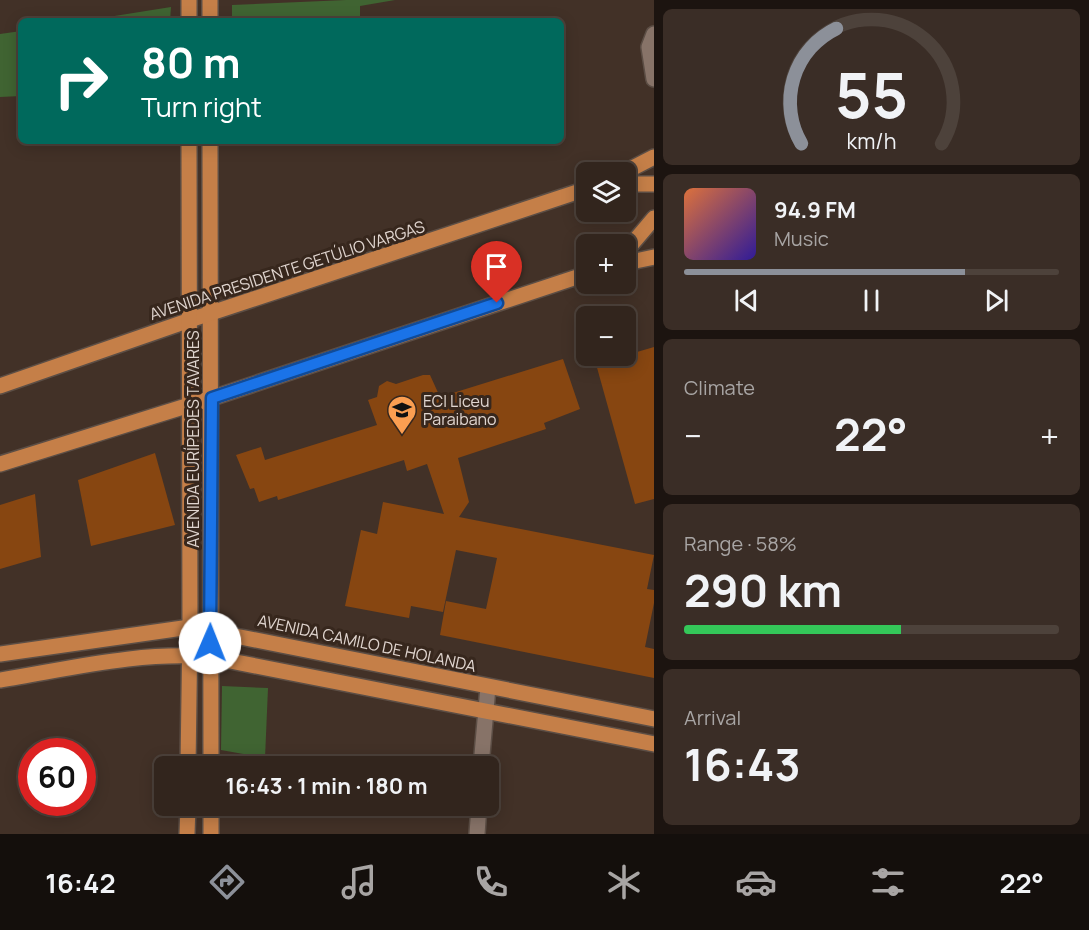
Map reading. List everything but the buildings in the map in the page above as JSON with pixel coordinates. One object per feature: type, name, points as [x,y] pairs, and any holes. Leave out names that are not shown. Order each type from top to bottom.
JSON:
[{"type":"main road","points":[[189,0],[189,18]]},
{"type":"main road","points":[[210,0],[210,18]]},
{"type":"main road","name":"AVENIDA EURÍPEDES TAVARES","points":[[188,756],[189,144]]},
{"type":"main road","name":"AVENIDA EURÍPEDES TAVARES","points":[[210,144],[212,398],[210,756]]},
{"type":"main road","points":[[636,167],[654,157]]},
{"type":"main road","points":[[636,184],[654,184]]},
{"type":"main road","name":"AVENIDA PRESIDENTE GETÚLIO VARGAS","points":[[0,386],[190,320],[576,192]]},
{"type":"main road","points":[[636,239],[654,218]]},
{"type":"main road","points":[[636,261],[654,257]]},
{"type":"main road","points":[[0,464],[212,398],[576,277]]},
{"type":"main road","name":"AVENIDA CAMILO DE HOLANDA","points":[[0,654],[190,627],[211,629],[654,719]]},
{"type":"main road","points":[[0,680],[140,658],[189,655],[210,657],[654,744]]},
{"type":"main road","points":[[187,834],[188,816]]},
{"type":"main road","points":[[211,816],[211,834]]},
{"type":"street","points":[[654,34],[649,47],[654,79]]},
{"type":"street","points":[[482,756],[484,710],[488,687]]},
{"type":"street","points":[[477,834],[478,816]]},
{"type":"green space","points":[[395,0],[360,6],[360,18],[232,18],[232,5]]},
{"type":"green space","points":[[171,7],[170,18],[102,18]]},
{"type":"green space","points":[[18,31],[18,96],[0,97],[0,34]]},
{"type":"green space","points":[[222,686],[268,688],[265,756],[221,750]]},
{"type":"place","name":"ECI Liceu Paraibano","points":[[402,436]]},
{"type":"route","points":[[210,643],[212,398],[497,303]]}]
